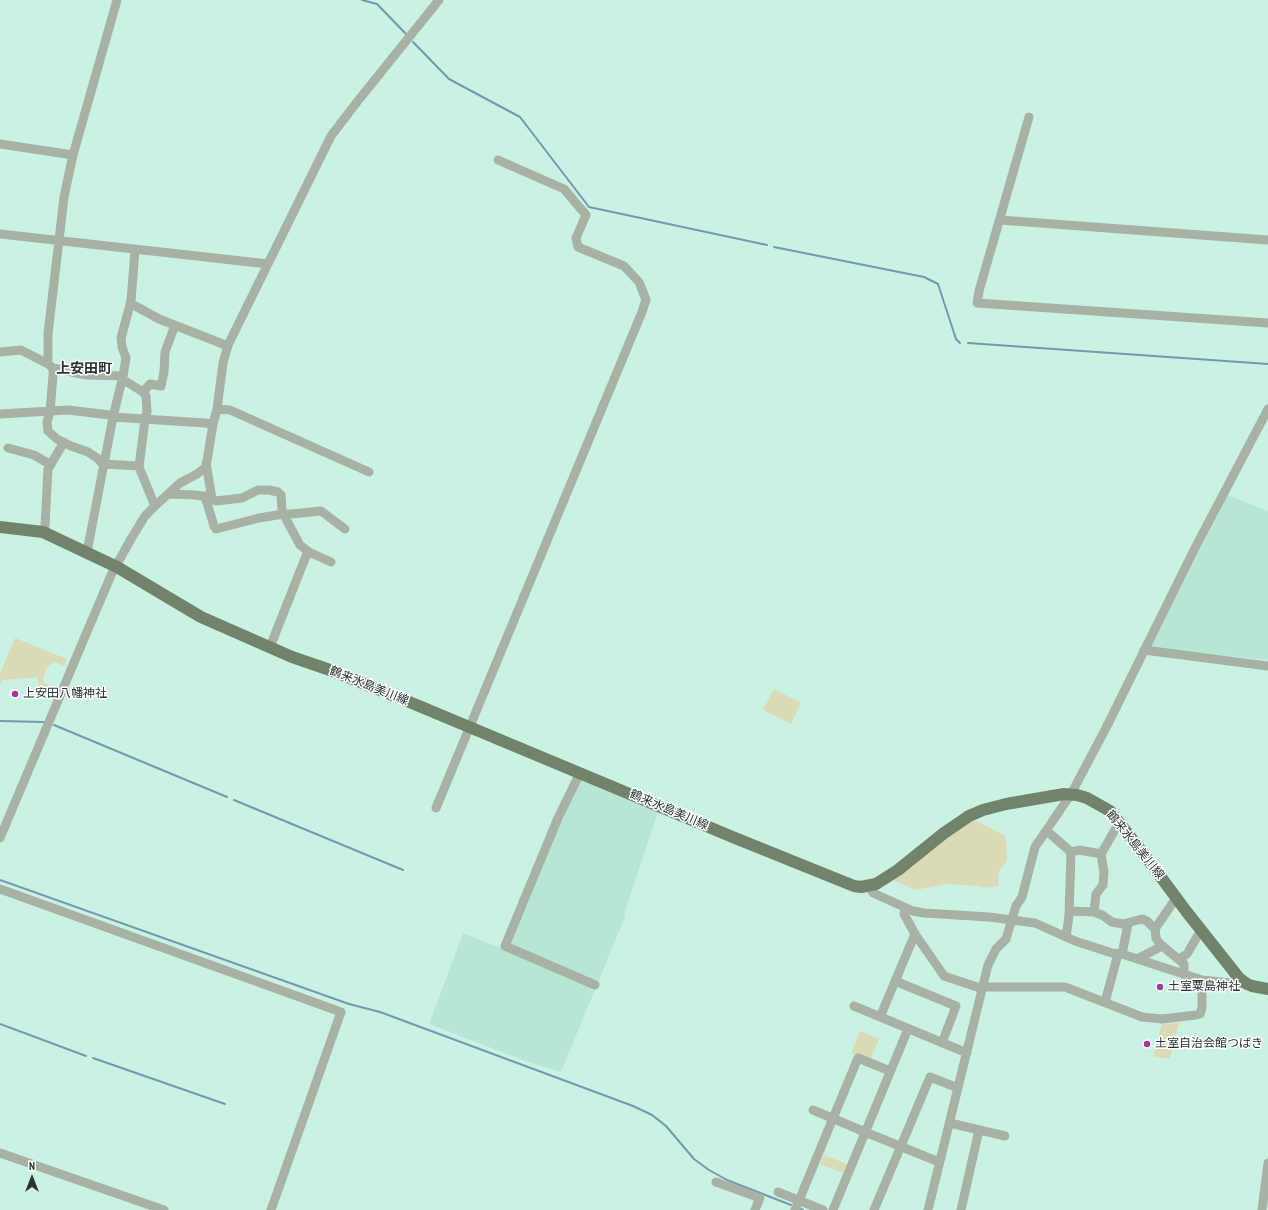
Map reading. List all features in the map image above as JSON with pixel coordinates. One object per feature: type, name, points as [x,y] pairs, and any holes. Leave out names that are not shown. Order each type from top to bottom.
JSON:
[{"type":"main road","name":"鶴来水島美川線","points":[[0,527],[43,532],[117,567],[201,617],[292,657],[330,670],[839,880],[861,887],[876,884],[898,870],[944,833],[983,810],[1006,804],[1058,795],[1070,794],[1088,798],[1110,811],[1176,898],[1244,983]]},
{"type":"main road","points":[[1244,983],[1268,989]]},
{"type":"street","points":[[117,0],[73,155],[64,197],[48,334],[51,366],[50,412],[47,422],[48,431],[57,439],[88,452],[103,464],[140,466]]},
{"type":"street","points":[[0,838],[112,573],[117,567],[131,539],[145,516],[180,483],[197,474],[206,467],[217,409],[223,363],[228,346],[331,136],[439,0]]},
{"type":"street","points":[[1029,117],[979,291],[977,303],[1268,324]]},
{"type":"street","points":[[0,144],[73,155]]},
{"type":"street","points":[[436,808],[646,300],[639,282],[624,266],[578,247],[576,238],[586,215],[564,189],[498,160]]},
{"type":"street","points":[[1000,220],[1268,240]]},
{"type":"street","points":[[0,234],[268,264]]},
{"type":"street","points":[[87,552],[103,464],[126,358],[122,347],[121,338],[130,303],[135,250]]},
{"type":"street","points":[[130,303],[159,319],[228,346]]},
{"type":"street","points":[[143,392],[150,384],[161,386],[164,372],[165,352],[175,325]]},
{"type":"street","points":[[0,352],[21,350],[51,366],[86,375],[122,377],[143,392],[146,396],[147,412],[140,466],[155,506]]},
{"type":"street","points":[[217,409],[230,410],[369,472]]},
{"type":"street","points":[[928,1210],[988,965],[996,949],[1006,939],[1016,906],[1022,897],[1035,847],[1048,831],[1106,728],[1197,544],[1268,409]]},
{"type":"street","points":[[0,414],[68,410],[113,416],[213,424]]},
{"type":"street","points":[[43,532],[45,526],[48,469],[64,442]]},
{"type":"street","points":[[8,448],[34,455],[50,465]]},
{"type":"street","points":[[206,463],[209,498],[214,526],[216,529],[253,519],[321,510],[345,529]]},
{"type":"street","points":[[169,494],[209,498],[216,501],[242,498],[258,490],[278,492],[281,495],[283,514],[300,545],[308,552],[331,562]]},
{"type":"street","points":[[270,647],[308,552]]},
{"type":"street","points":[[1144,650],[1268,666]]},
{"type":"street","points":[[580,773],[558,818],[505,946],[595,985]]},
{"type":"street","points":[[1094,912],[1096,894],[1103,885],[1104,872],[1101,854],[1120,823]]},
{"type":"street","points":[[1048,831],[1070,852],[1070,911],[1066,937]]},
{"type":"street","points":[[1070,852],[1079,850],[1101,854]]},
{"type":"street","points":[[870,886],[873,893],[905,908],[924,913],[954,914],[1035,923],[1066,937],[1184,975],[1202,980],[1240,984],[1244,983]]},
{"type":"street","points":[[0,890],[341,1012],[271,1210]]},
{"type":"street","points":[[1155,929],[1176,898]]},
{"type":"street","points":[[905,908],[904,914],[915,934],[944,976],[977,987],[1065,987],[1142,1018],[1162,1019],[1200,1014],[1202,1008],[1202,980]]},
{"type":"street","points":[[1070,911],[1094,912],[1102,915],[1112,922],[1128,924],[1142,919],[1147,921],[1155,929],[1156,938],[1162,946],[1184,964],[1184,975]]},
{"type":"street","points":[[1105,1002],[1128,924]]},
{"type":"street","points":[[1171,970],[1178,958],[1187,954],[1201,930]]},
{"type":"street","points":[[880,1017],[915,934]]},
{"type":"street","points":[[1137,959],[1162,946]]},
{"type":"street","points":[[895,981],[956,1006],[942,1043]]},
{"type":"street","points":[[854,1006],[967,1053]]},
{"type":"street","points":[[833,1210],[908,1029]]},
{"type":"street","points":[[795,1210],[858,1058],[890,1072]]},
{"type":"street","points":[[874,1210],[930,1077],[958,1088]]},
{"type":"street","points":[[813,1110],[940,1162]]},
{"type":"street","points":[[950,1123],[1005,1136]]},
{"type":"street","points":[[961,1210],[979,1130]]},
{"type":"street","points":[[0,1153],[164,1210]]},
{"type":"street","points":[[1262,1210],[1268,1163]]},
{"type":"street","points":[[716,1182],[760,1198],[755,1210]]},
{"type":"street","points":[[778,1192],[823,1210]]},
{"type":"shaded area","points":[[1228,495],[1268,511],[1268,660],[1150,648]]},
{"type":"shaded area","points":[[15,638],[67,659],[64,666],[54,662],[46,668],[43,682],[56,690],[52,695],[40,690],[37,677],[3,680],[0,685],[0,674]]},
{"type":"shaded area","points":[[774,689],[801,703],[791,724],[763,710]]},
{"type":"shaded area","points":[[578,779],[658,812],[625,911],[625,917],[561,1072],[520,1059],[429,1024],[463,933],[503,949]]},
{"type":"shaded area","points":[[972,819],[1006,836],[1007,861],[999,871],[998,886],[985,888],[978,886],[948,884],[915,890],[893,880],[951,834]]},
{"type":"shaded area","points":[[1179,1023],[1170,1059],[1153,1056],[1162,1024]]},
{"type":"shaded area","points":[[860,1031],[879,1039],[870,1060],[851,1053]]},
{"type":"shaded area","points":[[824,1155],[849,1165],[846,1174],[820,1164]]},
{"type":"waterway","points":[[362,0],[377,4],[406,34]]},
{"type":"waterway","points":[[413,42],[449,79],[520,117],[589,207],[767,245]]},
{"type":"waterway","points":[[774,247],[924,277],[938,284],[956,339],[960,343]]},
{"type":"waterway","points":[[968,343],[1268,364]]},
{"type":"waterway","points":[[0,721],[44,722]]},
{"type":"waterway","points":[[54,725],[227,797]]},
{"type":"waterway","points":[[234,800],[403,870]]},
{"type":"waterway","points":[[0,880],[349,1004],[380,1012],[633,1106],[652,1115],[666,1126],[694,1159],[709,1170],[727,1180],[791,1205]]},
{"type":"waterway","points":[[0,1024],[86,1056]]},
{"type":"waterway","points":[[93,1058],[225,1104]]},
{"type":"place","name":"上安田八幡神社","points":[[15,694]]},
{"type":"place","name":"土室粟島神社","points":[[1160,987]]},
{"type":"place","name":"土室自治会館つばき","points":[[1147,1044]]},
{"type":"district","name":"上安田町","points":[[84,369]]}]
